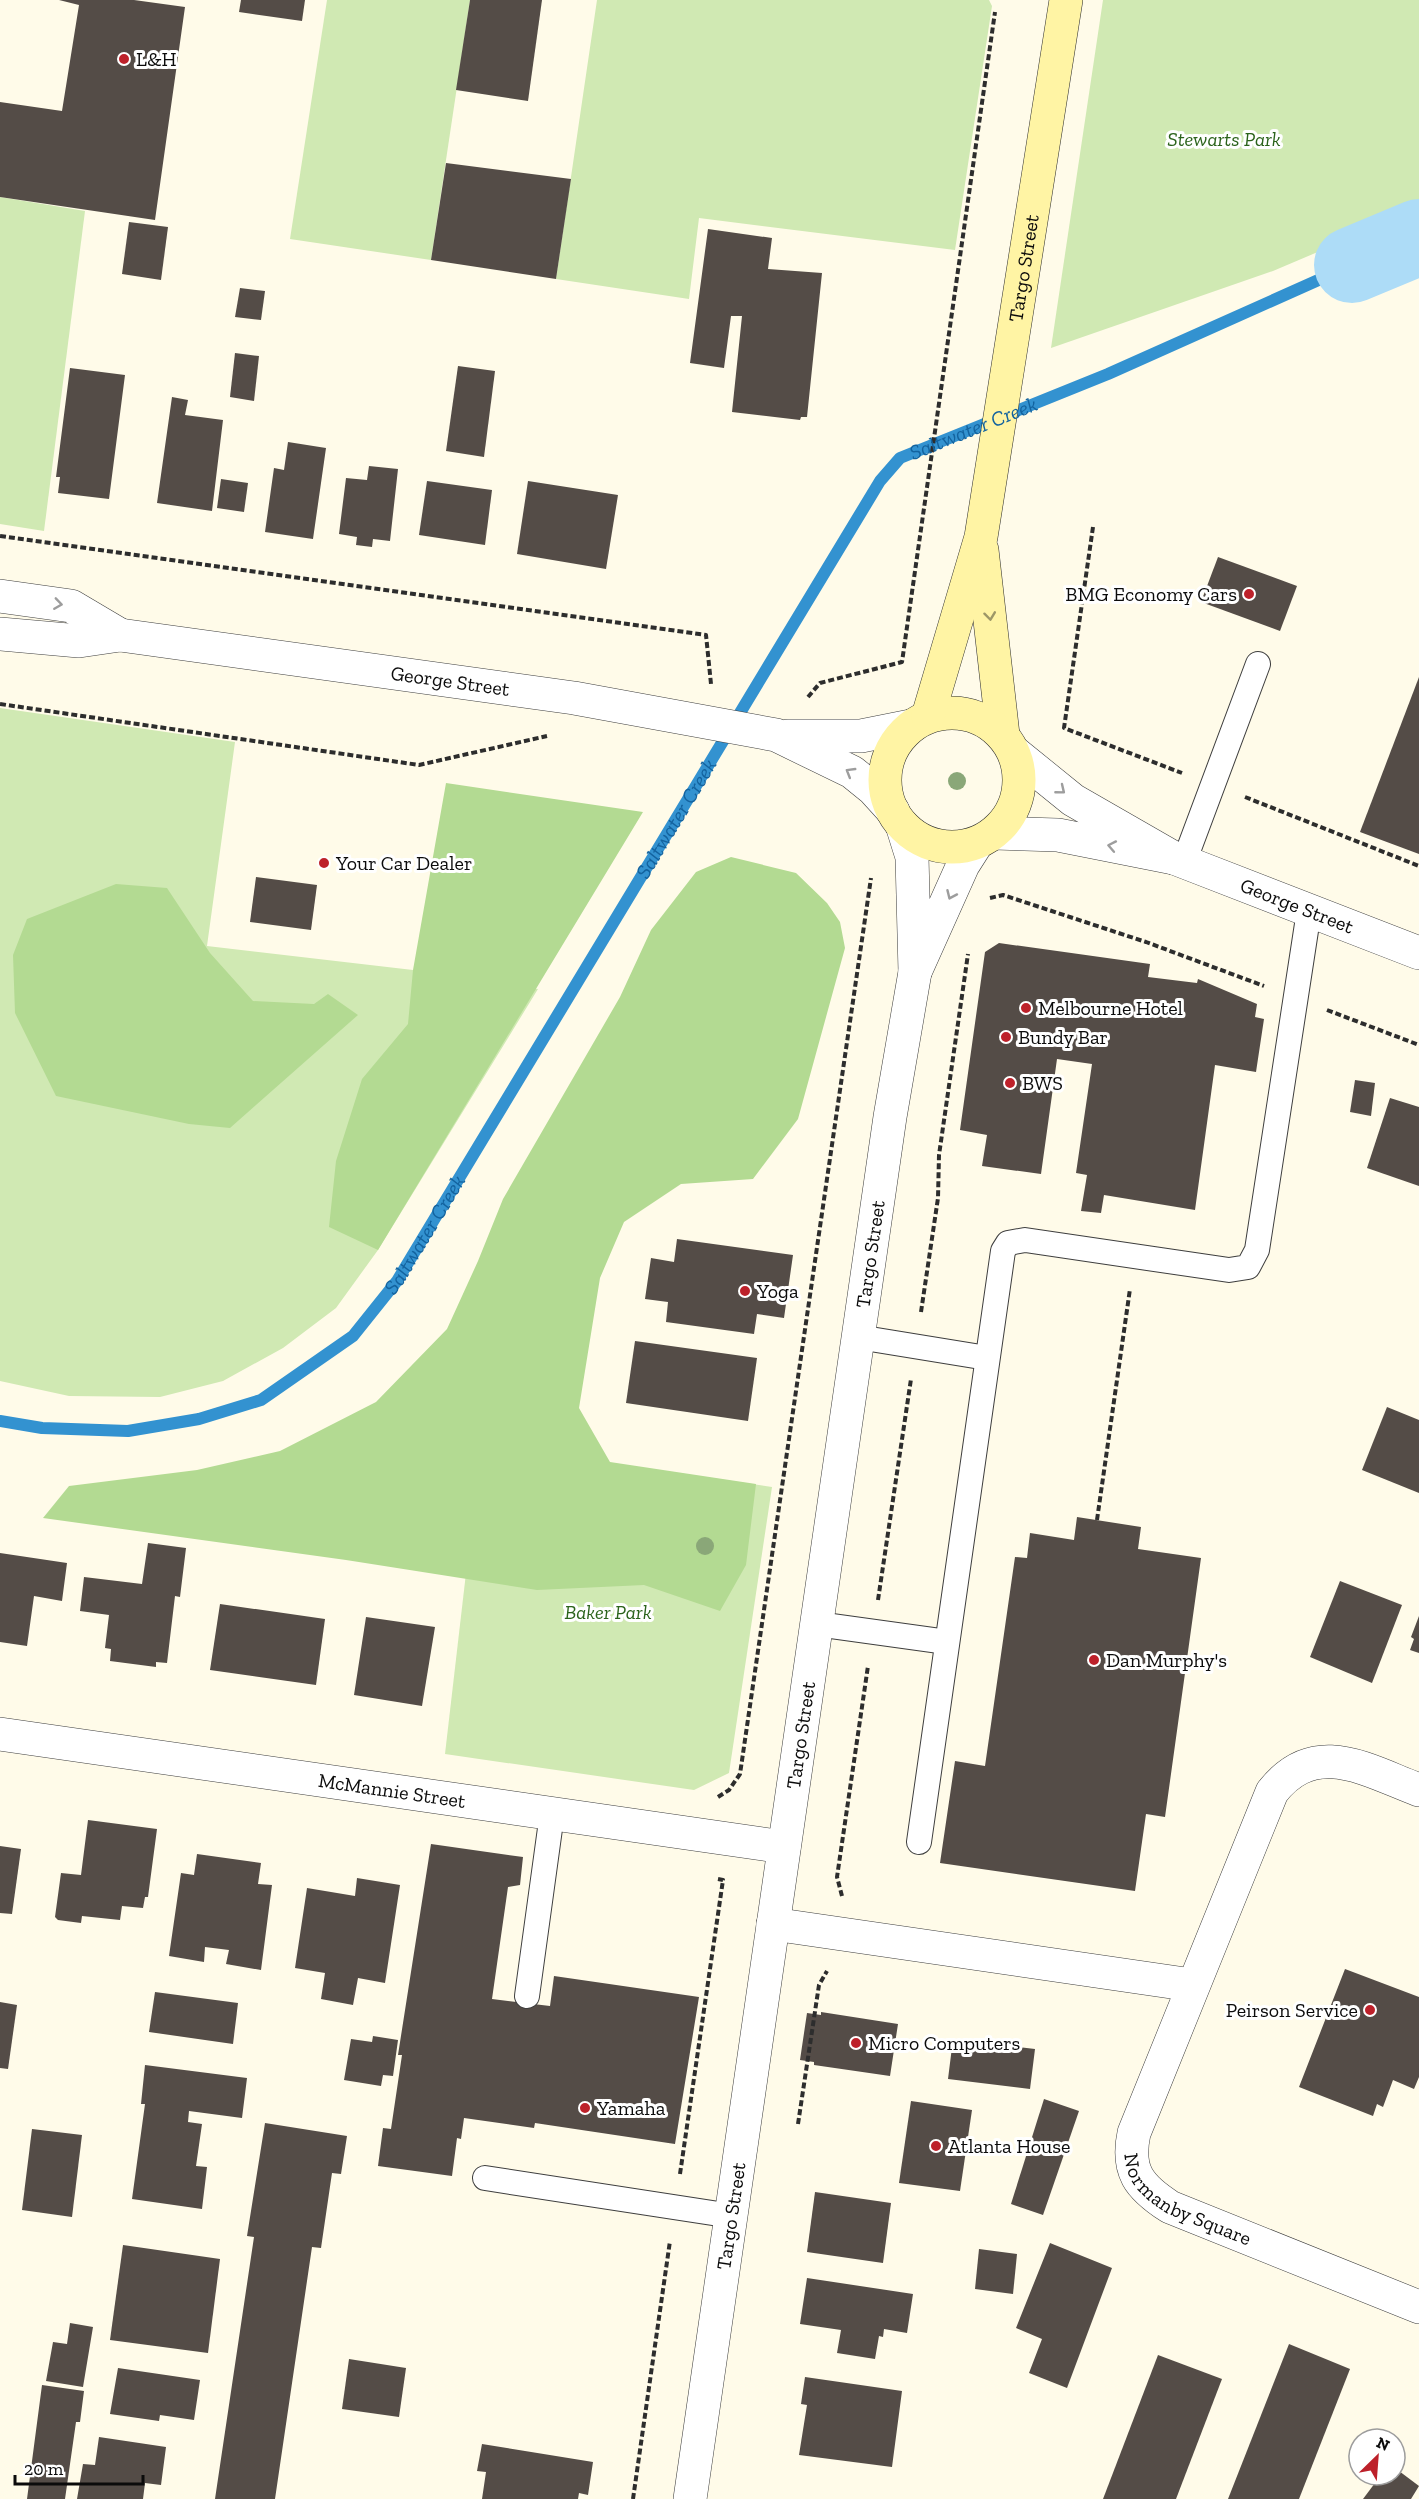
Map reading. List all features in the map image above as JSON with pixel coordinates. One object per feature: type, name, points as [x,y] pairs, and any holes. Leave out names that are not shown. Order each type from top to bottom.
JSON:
[{"type":"street","name":"Targo Street","points":[[919,721],[982,527],[1066,0]]},
{"type":"street","name":"Targo Street","points":[[982,527],[1009,744]]},
{"type":"street","name":"George Street","points":[[0,596],[71,606],[120,635]]},
{"type":"street","name":"George Street","points":[[0,634],[79,641],[120,635],[563,696],[710,707],[778,736],[852,772],[873,789],[897,818]]},
{"type":"street","points":[[948,712],[969,714],[987,722],[1009,744],[1020,775],[1019,796],[1010,816],[986,838],[957,848],[937,845],[918,838],[897,818],[886,793],[885,775],[889,756],[898,739],[919,721],[948,712]]},
{"type":"street","name":"George Street","points":[[778,736],[861,736],[919,721]]},
{"type":"street","name":"George Street","points":[[1009,744],[1073,800],[1179,860],[1419,953]]},
{"type":"street","name":"Targo Street","points":[[690,2499],[890,1117],[915,972],[912,857],[897,818]]},
{"type":"street","name":"George Street","points":[[986,838],[1058,835],[1179,860]]},
{"type":"street","name":"Targo Street","points":[[915,972],[963,865],[986,838]]},
{"type":"street","name":"McMannie Street","points":[[0,1734],[784,1847]]},
{"type":"street","name":"Normanby Square","points":[[1419,1790],[1337,1761],[1318,1761],[1297,1767],[1282,1779],[1272,1792],[1192,1985],[1134,2133],[1131,2150],[1133,2169],[1140,2184],[1170,2207],[1419,2307]]},
{"type":"street","points":[[773,1924],[1192,1985]]},
{"type":"lane","points":[[1179,860],[1258,664]]},
{"type":"lane","points":[[919,1842],[1001,1259],[1008,1243],[1025,1240],[1240,1270],[1248,1267],[1254,1258],[1310,911]]},
{"type":"lane","points":[[858,1337],[987,1358]]},
{"type":"lane","points":[[817,1624],[947,1642]]},
{"type":"lane","points":[[526,1996],[552,1814]]},
{"type":"lane","points":[[485,2178],[732,2216]]},
{"type":"path","points":[[802,703],[820,683],[902,662],[996,12]]},
{"type":"path","points":[[1064,728],[1093,527]]},
{"type":"path","points":[[0,536],[706,635],[710,707]]},
{"type":"path","points":[[0,704],[419,765],[555,734]]},
{"type":"path","points":[[714,1800],[729,1790],[740,1774],[872,869]]},
{"type":"path","points":[[985,899],[1003,895],[1146,942],[1419,1045]]},
{"type":"path","points":[[798,2124],[819,1985],[838,1958],[846,1910],[837,1877],[938,1198],[939,1155],[969,948]]},
{"type":"path","points":[[1097,1520],[1134,1256]]},
{"type":"path","points":[[633,2499],[723,1880],[715,1879]]},
{"type":"green space","points":[[327,0],[470,0],[431,260],[290,239]]},
{"type":"green space","points":[[597,0],[989,0],[992,6],[955,250],[699,218],[689,299],[556,279]]},
{"type":"green space","name":"Stewarts Park","points":[[1103,0],[1419,0],[1419,209],[1273,271],[1051,348]]},
{"type":"green space","points":[[0,197],[85,211],[44,531],[0,524]]},
{"type":"green space","points":[[0,708],[235,742],[207,946],[413,970],[538,989],[378,1250],[336,1308],[283,1348],[223,1381],[160,1397],[69,1396],[0,1381]]},
{"type":"green space","points":[[446,783],[643,812],[378,1250],[329,1227],[336,1161],[362,1079],[408,1024],[413,970]]},
{"type":"green space","points":[[731,857],[796,873],[827,903],[840,922],[845,948],[798,1119],[753,1179],[681,1184],[624,1222],[600,1278],[579,1408],[610,1462],[756,1484],[746,1565],[720,1611],[644,1585],[537,1590],[346,1560],[43,1518],[69,1486],[197,1470],[280,1451],[376,1402],[447,1329],[503,1199],[620,997],[651,930],[696,872]]},
{"type":"green space","points":[[116,884],[167,888],[210,953],[253,1001],[314,1004],[328,994],[358,1015],[230,1128],[189,1124],[56,1096],[15,1013],[13,955],[27,919]]},
{"type":"green space","name":"Baker Park","points":[[481,1444],[772,1487],[729,1773],[694,1790],[445,1754]]},
{"type":"building","name":"L&H","points":[[59,0],[134,0],[185,7],[155,220],[0,197],[0,102],[62,111],[79,5]]},
{"type":"building","points":[[241,0],[305,0],[302,21],[239,12]]},
{"type":"building","points":[[470,0],[542,0],[528,101],[456,90]]},
{"type":"building","points":[[446,163],[571,179],[556,279],[431,260]]},
{"type":"building","points":[[129,222],[168,227],[161,280],[122,274]]},
{"type":"building","points":[[708,229],[772,238],[768,269],[822,273],[807,417],[801,417],[800,420],[732,412],[742,316],[731,316],[724,368],[690,363]]},
{"type":"building","points":[[240,288],[265,291],[261,320],[235,317]]},
{"type":"building","points":[[235,353],[259,356],[254,401],[230,397]]},
{"type":"building","points":[[458,366],[495,371],[484,457],[446,451]]},
{"type":"building","points":[[70,368],[125,375],[109,499],[58,493],[60,477],[56,477]]},
{"type":"building","points":[[172,397],[188,400],[185,415],[223,420],[212,511],[157,503]]},
{"type":"building","points":[[288,442],[326,448],[313,539],[265,532],[274,468],[284,470]]},
{"type":"building","points":[[369,466],[398,469],[390,541],[373,539],[372,547],[356,545],[357,537],[339,534],[346,478],[367,480]]},
{"type":"building","points":[[221,479],[248,483],[244,512],[217,508]]},
{"type":"building","points":[[427,481],[492,490],[485,545],[419,535]]},
{"type":"building","points":[[528,481],[618,495],[606,569],[517,554]]},
{"type":"building","name":"BMG Economy Cars","points":[[1218,557],[1297,586],[1280,631],[1201,602]]},
{"type":"building","points":[[1419,677],[1419,854],[1360,832]]},
{"type":"building","points":[[256,877],[317,885],[311,930],[250,922]]},
{"type":"building","points":[[999,943],[1150,964],[1148,977],[1197,983],[1198,979],[1257,1004],[1255,1017],[1264,1019],[1256,1072],[1215,1065],[1195,1210],[1104,1195],[1101,1213],[1081,1211],[1087,1175],[1076,1173],[1092,1064],[1057,1059],[1041,1174],[982,1166],[987,1135],[960,1130],[985,952]]},
{"type":"building","points":[[1355,1080],[1375,1083],[1371,1116],[1350,1112]]},
{"type":"building","points":[[1390,1098],[1419,1107],[1419,1186],[1367,1168]]},
{"type":"building","points":[[677,1239],[793,1255],[784,1318],[757,1314],[754,1334],[666,1322],[668,1302],[645,1299],[651,1258],[674,1262]]},
{"type":"building","points":[[635,1341],[757,1358],[748,1421],[626,1403]]},
{"type":"building","points":[[1387,1407],[1419,1420],[1419,1493],[1362,1470]]},
{"type":"building","name":"Dan Murphy's","points":[[1077,1517],[1141,1527],[1138,1549],[1201,1558],[1165,1817],[1146,1814],[1135,1891],[940,1863],[955,1761],[985,1766],[1015,1557],[1027,1558],[1030,1533],[1074,1540]]},
{"type":"building","points":[[148,1543],[186,1548],[180,1597],[175,1596],[167,1663],[156,1662],[156,1667],[110,1661],[111,1649],[105,1648],[109,1615],[80,1611],[84,1577],[142,1584]]},
{"type":"building","points":[[0,1553],[67,1563],[62,1601],[34,1596],[27,1646],[0,1642]]},
{"type":"building","points":[[1340,1581],[1402,1605],[1372,1683],[1310,1657]]},
{"type":"building","points":[[220,1604],[325,1619],[316,1685],[210,1670]]},
{"type":"building","points":[[1419,1616],[1419,1653],[1410,1650],[1414,1639],[1411,1637]]},
{"type":"building","points":[[366,1617],[435,1627],[422,1706],[354,1695]]},
{"type":"building","points":[[88,1820],[157,1829],[148,1897],[145,1897],[143,1908],[122,1906],[120,1920],[82,1916],[81,1923],[58,1920],[55,1917],[61,1873],[81,1875]]},
{"type":"building","points":[[431,1844],[523,1857],[520,1885],[508,1887],[492,1999],[550,2006],[554,1976],[699,1997],[675,2144],[535,2123],[534,2128],[464,2118],[461,2139],[457,2138],[452,2176],[378,2166],[383,2128],[391,2129],[402,2055],[398,2055]]},
{"type":"building","points":[[0,1846],[21,1849],[12,1914],[0,1913]]},
{"type":"building","points":[[197,1854],[261,1863],[258,1884],[272,1885],[261,1970],[226,1964],[229,1950],[205,1947],[204,1962],[169,1956],[181,1873],[194,1875]]},
{"type":"building","points":[[357,1878],[400,1885],[385,1983],[358,1978],[353,2005],[321,1999],[325,1973],[295,1968],[307,1888],[355,1896]]},
{"type":"building","points":[[1345,1969],[1419,1997],[1419,2077],[1414,2089],[1393,2080],[1383,2107],[1377,2104],[1373,2116],[1299,2087]]},
{"type":"building","points":[[155,1992],[238,2003],[233,2044],[149,2032]]},
{"type":"building","points":[[0,2002],[17,2005],[8,2069],[0,2068]]},
{"type":"building","name":"Micro Computers","points":[[821,2012],[898,2024],[890,2076],[814,2065],[814,2062],[800,2060],[807,2013],[821,2015]]},
{"type":"building","points":[[373,2036],[398,2040],[393,2076],[383,2075],[381,2086],[344,2080],[351,2039],[372,2042]]},
{"type":"building","points":[[953,2039],[1035,2049],[1030,2089],[948,2079]]},
{"type":"building","points":[[145,2065],[247,2078],[242,2118],[189,2111],[188,2122],[202,2124],[196,2166],[207,2167],[202,2209],[132,2199],[145,2104],[141,2104]]},
{"type":"building","points":[[1044,2099],[1079,2111],[1043,2215],[1011,2204]]},
{"type":"building","name":"Atlanta House","points":[[911,2101],[972,2110],[960,2191],[899,2183]]},
{"type":"building","points":[[265,2123],[347,2136],[341,2174],[332,2173],[321,2248],[312,2247],[275,2499],[215,2499],[254,2237],[247,2236]]},
{"type":"building","points":[[32,2129],[82,2135],[72,2217],[22,2210]]},
{"type":"building","points":[[815,2192],[891,2203],[883,2263],[807,2252]]},
{"type":"building","points":[[1050,2243],[1112,2268],[1067,2388],[1029,2373],[1042,2339],[1016,2328]]},
{"type":"building","points":[[123,2245],[220,2259],[208,2353],[110,2340]]},
{"type":"building","points":[[979,2249],[1017,2254],[1013,2294],[975,2289]]},
{"type":"building","points":[[807,2278],[913,2294],[907,2333],[884,2329],[883,2337],[879,2336],[875,2359],[837,2353],[841,2330],[800,2324]]},
{"type":"building","points":[[70,2323],[93,2327],[83,2387],[46,2381],[53,2342],[67,2344]]},
{"type":"building","points":[[1289,2344],[1350,2369],[1299,2499],[1228,2499]]},
{"type":"building","points":[[1158,2355],[1222,2379],[1176,2499],[1103,2499]]},
{"type":"building","points":[[349,2359],[406,2368],[399,2417],[342,2409]]},
{"type":"building","points":[[118,2368],[200,2380],[194,2420],[160,2415],[159,2421],[110,2414]]},
{"type":"building","points":[[805,2377],[902,2391],[892,2467],[799,2455],[807,2405],[801,2404]]},
{"type":"building","points":[[42,2385],[84,2391],[80,2422],[76,2422],[65,2499],[27,2499]]},
{"type":"building","points":[[99,2437],[166,2447],[161,2485],[145,2483],[143,2499],[77,2499],[83,2464],[95,2465]]},
{"type":"building","points":[[482,2444],[593,2462],[588,2495],[579,2493],[578,2499],[482,2499],[486,2472],[477,2471]]},
{"type":"building","points":[[1407,2477],[1419,2486],[1411,2499],[1363,2499],[1372,2487],[1407,2487]]},
{"type":"waterway","name":"Saltwater Creek","points":[[1352,265],[1419,237]]},
{"type":"waterway","name":"Saltwater Creek","points":[[0,1421],[42,1428],[128,1431],[199,1419],[261,1400],[353,1336],[397,1281],[880,481],[900,458],[1108,374],[1352,265]]},
{"type":"place","name":"L&H","points":[[124,59]]},
{"type":"place","name":"BMG Economy Cars","points":[[1249,594]]},
{"type":"place","name":"Your Car Dealer","points":[[324,863]]},
{"type":"place","name":"Melbourne Hotel","points":[[1026,1008]]},
{"type":"place","name":"Bundy Bar","points":[[1006,1037]]},
{"type":"place","name":"BWS","points":[[1010,1083]]},
{"type":"place","name":"Yoga","points":[[745,1291]]},
{"type":"place","name":"Dan Murphy's","points":[[1094,1660]]},
{"type":"place","name":"Peirson Service","points":[[1370,2010]]},
{"type":"place","name":"Micro Computers","points":[[856,2043]]},
{"type":"place","name":"Yamaha","points":[[585,2108]]},
{"type":"place","name":"Atlanta House","points":[[936,2146]]}]
